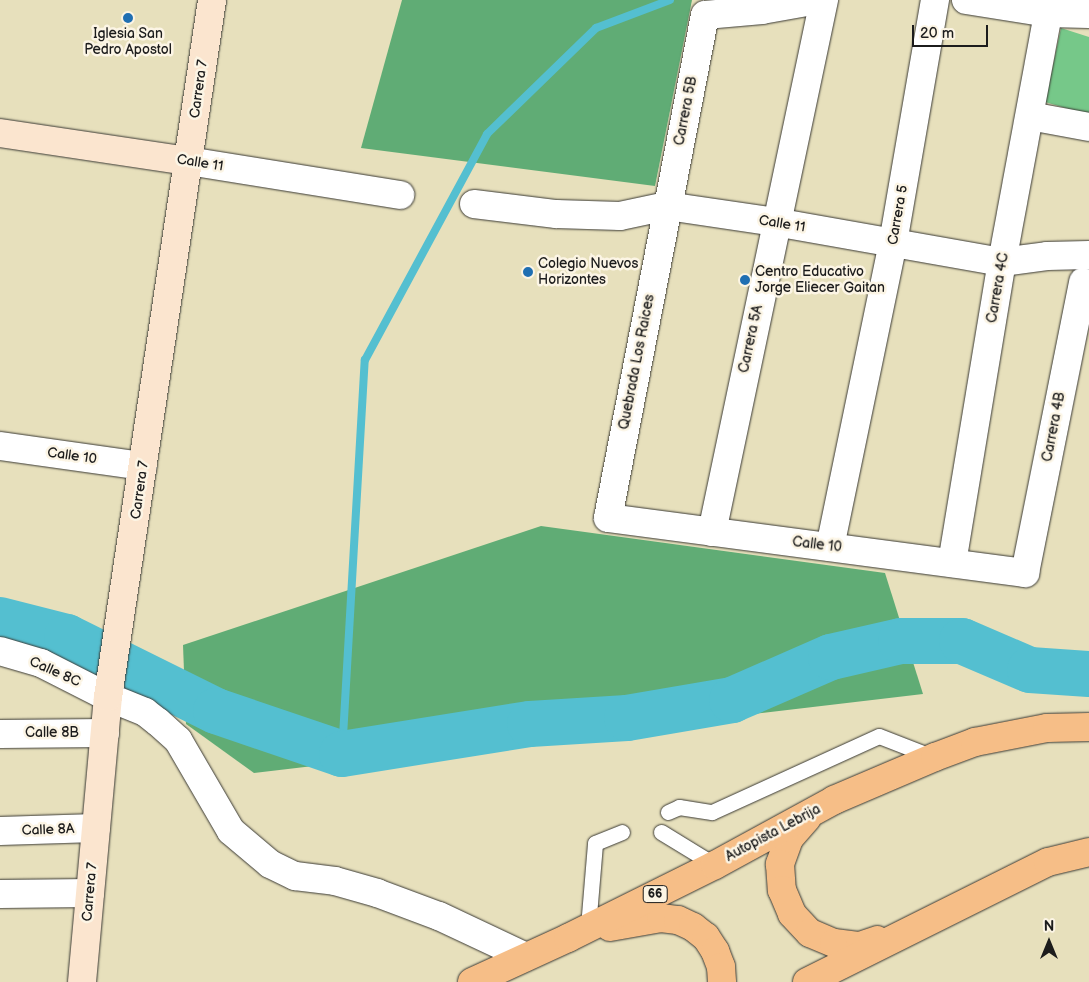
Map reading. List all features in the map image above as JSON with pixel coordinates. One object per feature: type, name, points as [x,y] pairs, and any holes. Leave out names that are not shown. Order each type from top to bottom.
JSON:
[{"type":"highway","name":"Autopista Lebrija","points":[[472,982],[715,864],[834,800],[935,757],[975,742],[1046,728],[1089,727]]},
{"type":"highway","points":[[834,800],[806,819],[789,839],[780,864],[782,890],[792,914],[810,932],[834,944],[860,946],[922,924]]},
{"type":"highway","points":[[807,982],[1048,862],[1089,852]]},
{"type":"highway","points":[[578,932],[661,918],[678,920],[693,927],[706,937],[715,951],[721,967],[722,982]]},
{"type":"street","name":"Carrera 7","points":[[82,982],[109,688],[212,0]]},
{"type":"street","name":"Carrera 5B","points":[[667,206],[705,15],[762,10],[818,0]]},
{"type":"street","name":"Carrera 5A","points":[[712,532],[775,222],[824,0]]},
{"type":"street","name":"Carrera 5","points":[[830,547],[893,243],[935,0]]},
{"type":"street","points":[[966,0],[1048,13],[1089,14]]},
{"type":"street","name":"Carrera 4C","points":[[952,563],[1002,262],[1048,13]]},
{"type":"street","points":[[1030,116],[1089,127]]},
{"type":"street","name":"Calle 11","points":[[0,133],[188,160],[400,195]]},
{"type":"street","name":"Calle 11","points":[[474,204],[556,214],[620,216],[667,206],[775,222],[1002,262],[1047,256],[1089,255]]},
{"type":"street","name":"Quebrada Los Raices","points":[[608,518],[667,206]]},
{"type":"street","points":[[1047,256],[1086,284]]},
{"type":"street","name":"Carrera 4B","points":[[1025,573],[1086,284]]},
{"type":"street","name":"Calle 10","points":[[0,446],[143,466]]},
{"type":"street","name":"Calle 10","points":[[608,518],[1025,573]]},
{"type":"street","name":"Calle 8C","points":[[0,650],[109,688],[145,712],[178,740],[231,831],[270,864],[295,876],[335,881],[377,893],[438,916],[526,957]]},
{"type":"street","name":"Calle 8B","points":[[0,734],[105,733]]},
{"type":"street","name":"Calle 8A","points":[[0,831],[96,828]]},
{"type":"street","points":[[0,894],[90,893]]},
{"type":"lane","points":[[668,812],[679,807],[712,812],[879,736],[935,757]]},
{"type":"lane","points":[[578,932],[595,843],[622,832]]},
{"type":"lane","points":[[661,832],[715,864]]},
{"type":"green space","points":[[402,0],[692,0],[655,186],[361,148]]},
{"type":"green space","points":[[1061,28],[1089,37],[1089,115],[1045,102]]},
{"type":"green space","points":[[541,526],[885,573],[923,694],[254,773],[186,724],[183,645]]},
{"type":"waterway","points":[[342,754],[365,360],[487,134],[596,28],[670,0]]},
{"type":"waterway","points":[[0,620],[67,637],[216,711],[342,754],[530,724],[627,718],[732,700],[831,657],[901,641],[962,641],[1030,670],[1089,674]]},
{"type":"place","name":"Iglesia San Pedro Apostol","points":[[128,18]]},
{"type":"place","name":"Colegio Nuevos Horizontes","points":[[528,272]]},
{"type":"place","name":"Centro Educativo Jorge Eliecer Gaitan","points":[[745,280]]}]
